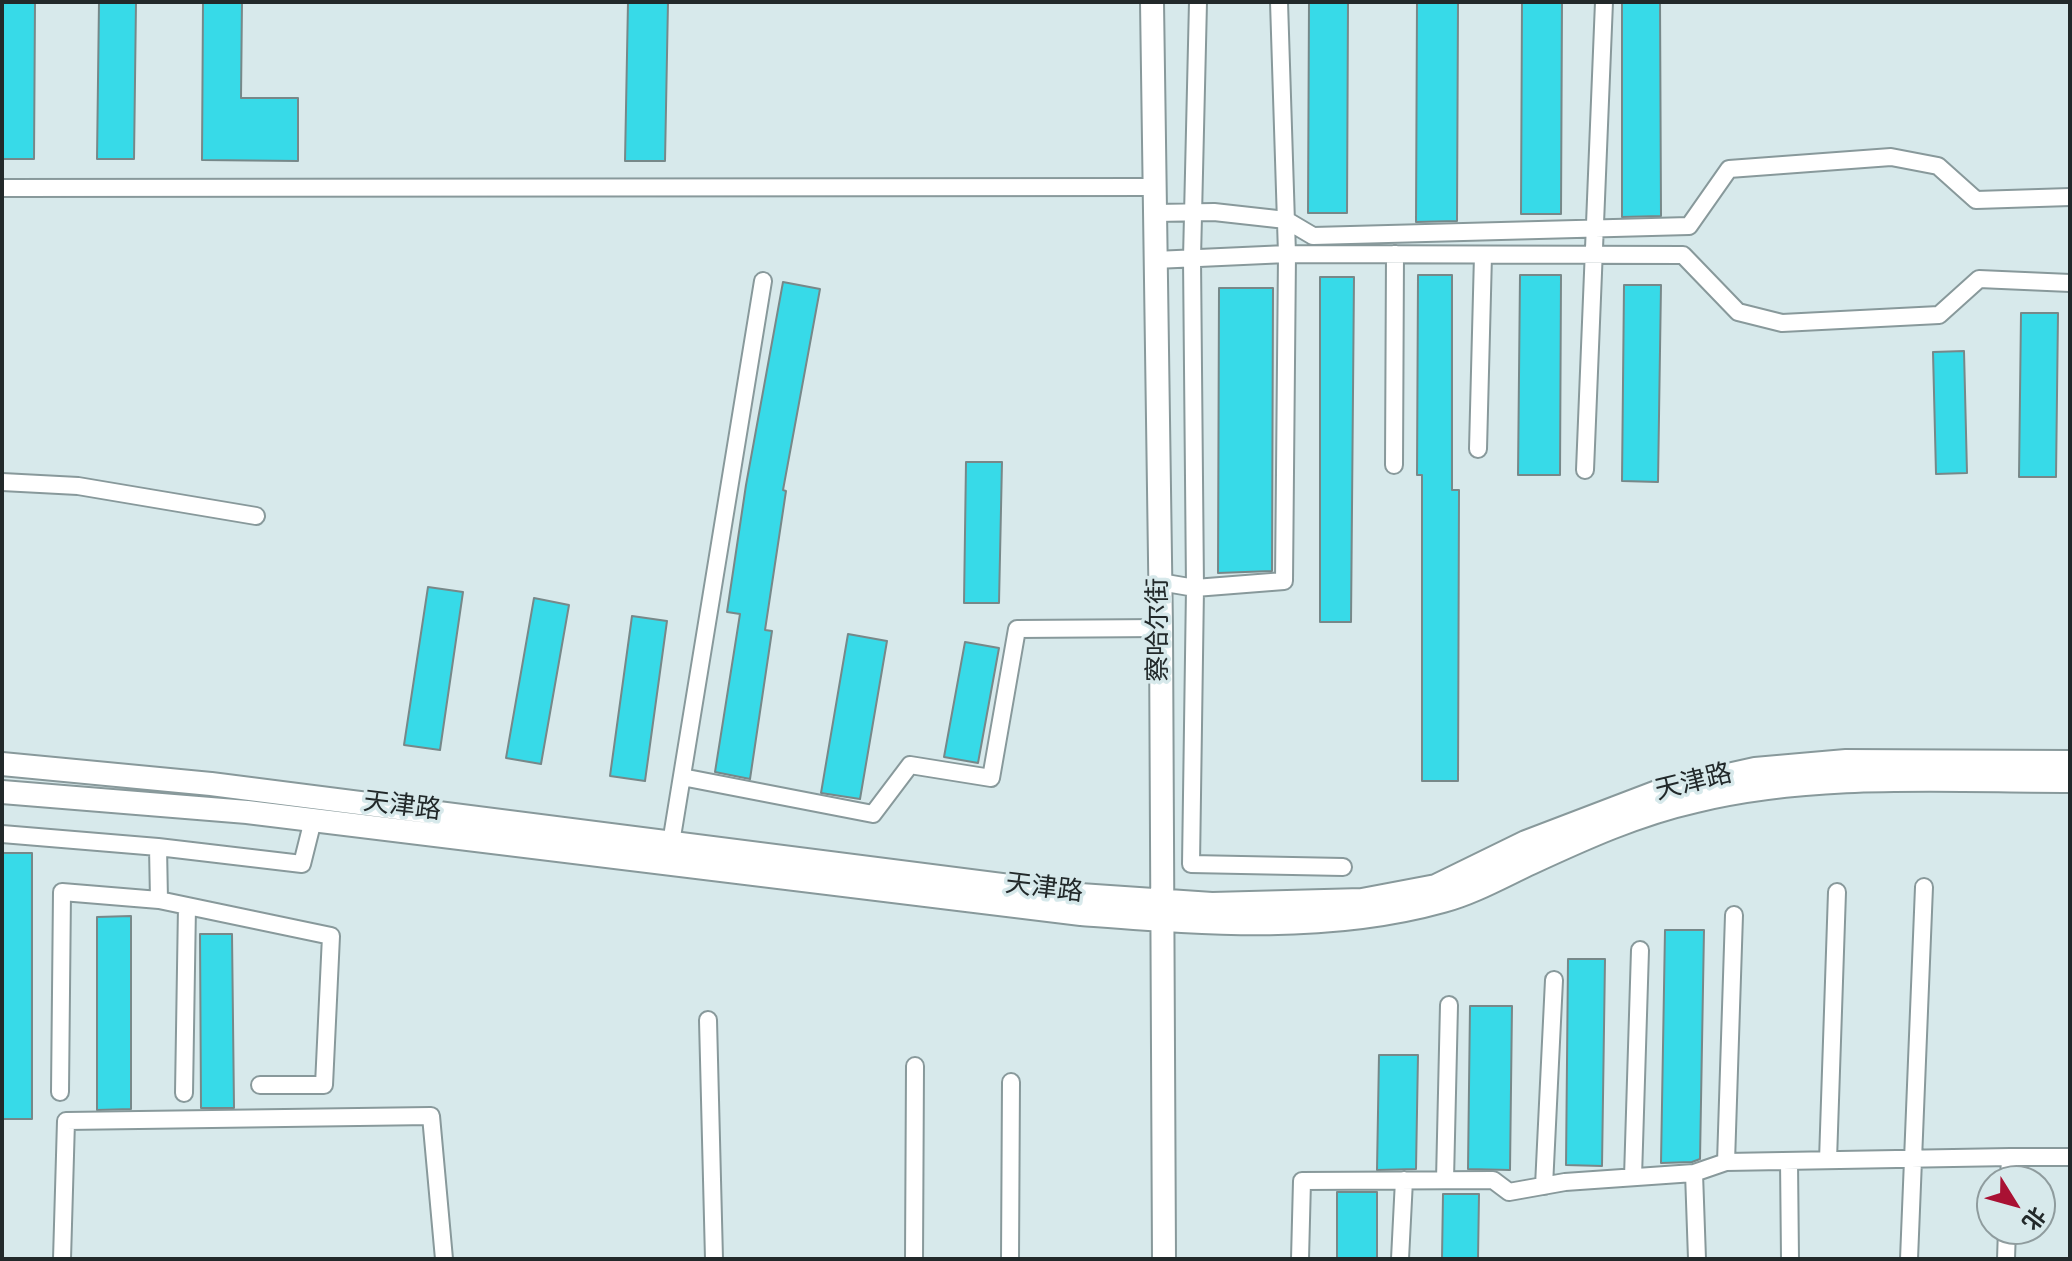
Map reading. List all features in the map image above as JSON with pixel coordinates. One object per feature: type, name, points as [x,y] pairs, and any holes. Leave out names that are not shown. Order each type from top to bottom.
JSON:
[{"type":"street","name":"察哈尔街","points":[[1152,2],[1161,628],[1164,1259]]},
{"type":"street","points":[[1198,2],[1192,258],[1195,588],[1191,864],[1343,867]]},
{"type":"street","points":[[1160,582],[1195,588],[1284,581],[1287,254],[1279,2]]},
{"type":"street","points":[[1585,470],[1604,2]]},
{"type":"street","points":[[1155,213],[1214,212],[1286,220],[1313,236],[1689,226],[1729,169],[1891,157],[1938,166],[1976,200],[2070,197]]},
{"type":"street","points":[[2,188],[1154,187]]},
{"type":"street","points":[[1155,260],[1287,254],[1683,255],[1738,312],[1782,323],[1939,315],[1979,279],[2070,283]]},
{"type":"street","points":[[1394,465],[1395,254]]},
{"type":"street","points":[[1478,449],[1483,255]]},
{"type":"street","points":[[671,843],[763,281]]},
{"type":"street","points":[[2,482],[78,486],[256,516]]},
{"type":"street","points":[[682,777],[873,814],[910,765],[991,778],[1017,629],[1161,628]]},
{"type":"street","name":"天津路","points":[[2,792],[313,820],[1081,914],[1212,904],[1362,900],[1436,886],[1526,842],[1665,789],[1755,769],[1846,761],[2070,762]]},
{"type":"street","name":"天津路","points":[[2,764],[211,784],[1080,895],[1161,910],[1210,924],[1352,920],[1444,901],[1601,830],[1695,801],[1785,786],[1864,782],[2070,781]]},
{"type":"street","points":[[2,834],[158,847],[302,864],[313,820]]},
{"type":"street","points":[[158,847],[159,900]]},
{"type":"street","points":[[1909,1259],[1924,887]]},
{"type":"street","points":[[60,1092],[62,892],[159,900],[331,936],[324,1085],[260,1085]]},
{"type":"street","points":[[1828,1160],[1837,892]]},
{"type":"street","points":[[184,1093],[187,906]]},
{"type":"street","points":[[1726,1162],[1734,915]]},
{"type":"street","points":[[1633,1177],[1640,950]]},
{"type":"street","points":[[1544,1186],[1554,980]]},
{"type":"street","points":[[1445,1180],[1449,1005]]},
{"type":"street","points":[[708,1020],[714,1259]]},
{"type":"street","points":[[914,1259],[915,1066]]},
{"type":"street","points":[[1010,1259],[1011,1082]]},
{"type":"street","points":[[62,1259],[66,1121],[431,1116],[444,1259]]},
{"type":"street","points":[[2010,1157],[2010,1165]]},
{"type":"street","points":[[1300,1259],[1302,1181],[1493,1180],[1509,1192],[1694,1173],[1726,1162],[2070,1157]]},
{"type":"street","points":[[1789,1161],[1790,1259]]},
{"type":"street","points":[[1694,1173],[1697,1259]]},
{"type":"street","points":[[1400,1259],[1404,1180]]},
{"type":"building","points":[[2,2],[35,2],[34,159],[2,159]]},
{"type":"building","points":[[99,2],[136,2],[134,159],[97,159]]},
{"type":"building","points":[[203,2],[242,2],[241,98],[298,98],[298,161],[202,160]]},
{"type":"building","points":[[628,2],[668,2],[665,161],[625,161]]},
{"type":"building","points":[[1309,2],[1348,2],[1347,213],[1308,213]]},
{"type":"building","points":[[1417,2],[1458,2],[1457,221],[1416,222]]},
{"type":"building","points":[[1522,2],[1562,2],[1561,214],[1521,214]]},
{"type":"building","points":[[1622,2],[1660,2],[1661,216],[1622,217]]},
{"type":"building","points":[[1418,275],[1452,275],[1452,490],[1459,490],[1458,781],[1422,781],[1422,475],[1417,475]]},
{"type":"building","points":[[1520,275],[1561,275],[1560,475],[1518,475]]},
{"type":"building","points":[[1320,277],[1354,277],[1351,622],[1320,622]]},
{"type":"building","points":[[783,282],[820,289],[783,490],[786,491],[765,630],[772,631],[750,779],[715,772],[740,614],[727,612],[746,485]]},
{"type":"building","points":[[1624,285],[1661,285],[1658,482],[1622,481]]},
{"type":"building","points":[[1219,288],[1273,288],[1272,571],[1218,573]]},
{"type":"building","points":[[2021,313],[2058,313],[2056,477],[2019,477]]},
{"type":"building","points":[[1964,351],[1967,473],[1936,474],[1933,352]]},
{"type":"building","points":[[966,462],[1002,462],[999,603],[964,603]]},
{"type":"building","points":[[428,587],[463,592],[440,750],[404,745]]},
{"type":"building","points":[[534,598],[569,605],[541,764],[506,758]]},
{"type":"building","points":[[632,616],[667,621],[645,781],[610,776]]},
{"type":"building","points":[[848,634],[887,641],[860,799],[821,793]]},
{"type":"building","points":[[965,642],[999,648],[978,763],[944,757]]},
{"type":"building","points":[[2,853],[32,853],[32,1119],[2,1119]]},
{"type":"building","points":[[131,916],[131,1109],[97,1110],[97,917]]},
{"type":"building","points":[[1665,930],[1704,930],[1700,1159],[1692,1162],[1661,1163]]},
{"type":"building","points":[[200,934],[232,934],[234,1108],[201,1108]]},
{"type":"building","points":[[1568,959],[1605,959],[1602,1166],[1566,1165]]},
{"type":"building","points":[[1470,1006],[1512,1006],[1510,1170],[1468,1169]]},
{"type":"building","points":[[1379,1055],[1418,1055],[1416,1169],[1377,1170]]},
{"type":"building","points":[[1337,1192],[1377,1192],[1377,1259],[1337,1259]]},
{"type":"building","points":[[1443,1194],[1479,1194],[1478,1259],[1442,1259]]}]
